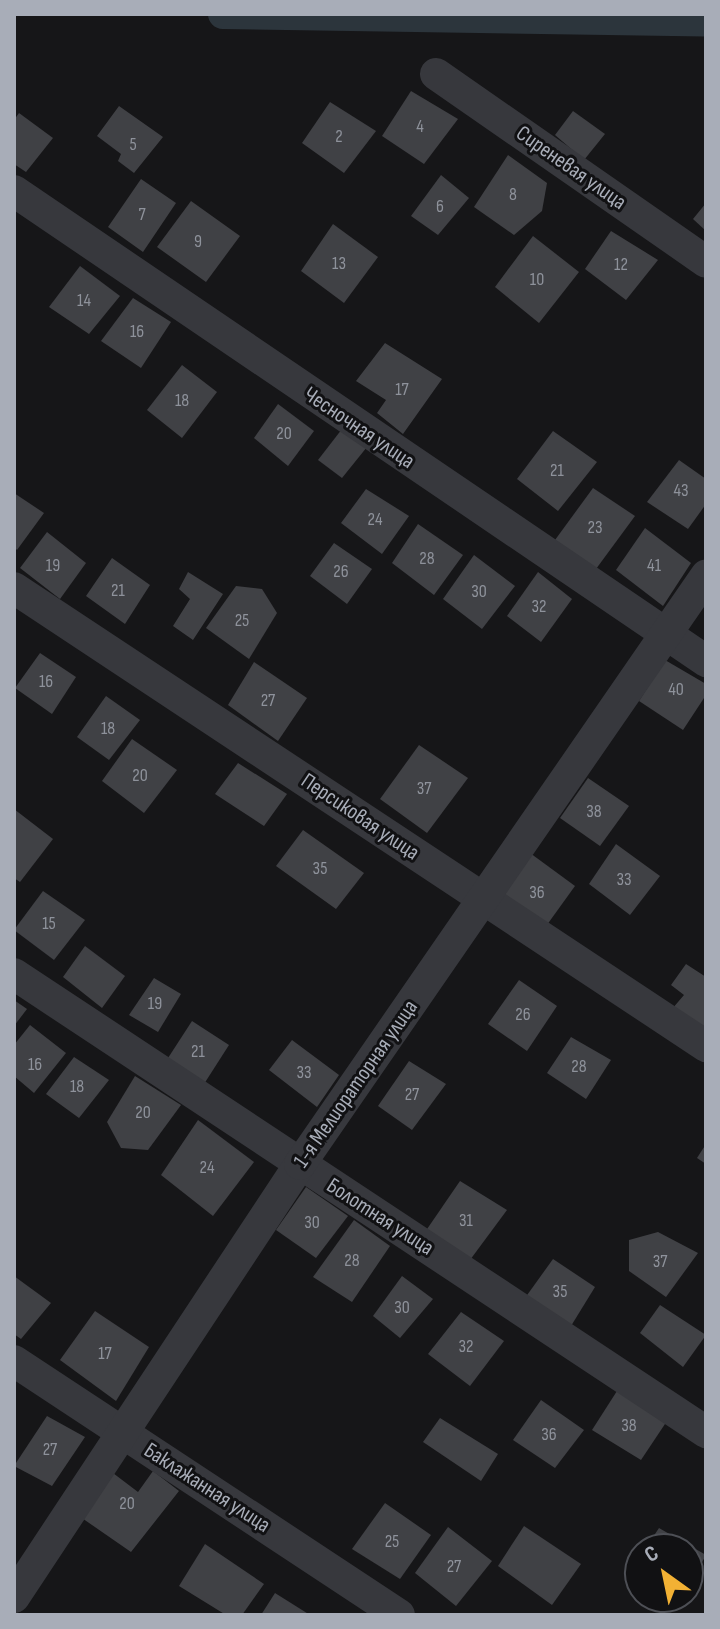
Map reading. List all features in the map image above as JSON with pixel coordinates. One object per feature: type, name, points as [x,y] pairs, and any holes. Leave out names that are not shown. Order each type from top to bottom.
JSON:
[{"type":"street","name":"Сиреневая улица","points":[[436,74],[706,262]]},
{"type":"street","name":"Чесночная улица","points":[[14,191],[666,638],[706,661]]},
{"type":"street","name":"1-я Мелиораторная улица","points":[[14,1597],[300,1164],[485,901],[706,576]]},
{"type":"street","name":"Персиковая улица","points":[[14,588],[706,1046]]},
{"type":"street","name":"Болотная улица","points":[[14,974],[706,1432]]},
{"type":"street","name":"Баклажанная улица","points":[[14,1361],[399,1615]]},
{"type":"building","points":[[411,91],[458,119],[424,164],[382,136]]},
{"type":"building","points":[[330,102],[376,131],[344,173],[302,143]]},
{"type":"building","points":[[119,106],[163,137],[134,173],[118,161],[121,154],[97,136]]},
{"type":"building","points":[[573,111],[605,134],[584,160],[555,135]]},
{"type":"building","points":[[19,113],[53,138],[26,172],[14,164],[14,120]]},
{"type":"building","points":[[508,155],[547,183],[542,211],[514,235],[474,207]]},
{"type":"building","points":[[441,175],[469,198],[438,235],[411,216]]},
{"type":"building","points":[[141,179],[176,203],[143,252],[108,227]]},
{"type":"building","points":[[191,201],[240,236],[206,282],[157,247]]},
{"type":"building","points":[[706,203],[706,231],[693,219]]},
{"type":"building","points":[[333,224],[378,257],[344,303],[301,271]]},
{"type":"building","points":[[611,231],[658,260],[626,300],[585,269]]},
{"type":"building","points":[[533,236],[579,272],[539,323],[495,287]]},
{"type":"building","points":[[80,266],[120,296],[89,334],[49,307]]},
{"type":"building","points":[[133,298],[171,322],[141,368],[101,341]]},
{"type":"building","points":[[385,343],[442,379],[403,434],[377,413],[386,400],[356,381]]},
{"type":"building","points":[[182,365],[217,392],[182,438],[147,410]]},
{"type":"building","points":[[278,404],[314,431],[288,466],[254,438]]},
{"type":"building","points":[[342,429],[367,447],[342,478],[318,460]]},
{"type":"building","points":[[553,431],[597,462],[558,511],[517,479]]},
{"type":"building","points":[[679,460],[706,479],[706,504],[688,529],[647,502]]},
{"type":"building","points":[[593,488],[635,516],[596,569],[555,540]]},
{"type":"building","points":[[366,489],[409,516],[382,554],[341,523]]},
{"type":"building","points":[[14,493],[44,513],[17,550],[14,547]]},
{"type":"building","points":[[418,524],[463,555],[434,595],[392,563]]},
{"type":"building","points":[[645,528],[691,563],[663,606],[616,570]]},
{"type":"building","points":[[47,532],[86,563],[60,599],[20,568]]},
{"type":"building","points":[[334,543],[372,569],[347,604],[310,576]]},
{"type":"building","points":[[474,555],[515,586],[482,629],[443,599]]},
{"type":"building","points":[[112,558],[150,585],[125,624],[86,596]]},
{"type":"building","points":[[188,572],[223,594],[193,640],[173,626],[190,599],[179,589]]},
{"type":"building","points":[[538,572],[572,599],[541,642],[507,616]]},
{"type":"building","points":[[236,586],[262,589],[277,613],[249,659],[206,628]]},
{"type":"building","points":[[40,653],[76,677],[52,714],[15,688]]},
{"type":"building","points":[[665,660],[706,684],[706,695],[683,730],[639,701]]},
{"type":"building","points":[[254,662],[307,698],[278,741],[228,705]]},
{"type":"building","points":[[106,696],[140,720],[109,760],[77,737]]},
{"type":"building","points":[[132,739],[177,770],[144,813],[102,781]]},
{"type":"building","points":[[419,745],[468,778],[427,833],[380,799]]},
{"type":"building","points":[[238,763],[287,794],[264,826],[215,794]]},
{"type":"building","points":[[588,778],[629,806],[600,846],[560,818]]},
{"type":"building","points":[[14,809],[53,839],[20,882],[14,878]]},
{"type":"building","points":[[303,830],[364,873],[336,909],[276,866]]},
{"type":"building","points":[[616,844],[660,876],[630,915],[589,884]]},
{"type":"building","points":[[530,853],[575,886],[544,929],[499,900]]},
{"type":"building","points":[[43,891],[85,920],[54,960],[14,930]]},
{"type":"building","points":[[85,946],[125,976],[102,1008],[63,977]]},
{"type":"building","points":[[686,964],[706,977],[706,1031],[672,1009],[684,995],[671,985]]},
{"type":"building","points":[[154,978],[181,994],[158,1032],[129,1015]]},
{"type":"building","points":[[519,980],[557,1006],[527,1051],[488,1024]]},
{"type":"building","points":[[14,1000],[27,1009],[14,1026]]},
{"type":"building","points":[[192,1021],[229,1045],[204,1084],[168,1058]]},
{"type":"building","points":[[30,1025],[66,1053],[34,1093],[14,1076],[14,1045]]},
{"type":"building","points":[[571,1037],[611,1060],[586,1099],[547,1073]]},
{"type":"building","points":[[292,1040],[339,1075],[317,1107],[269,1070]]},
{"type":"building","points":[[74,1057],[109,1080],[79,1118],[46,1094]]},
{"type":"building","points":[[409,1061],[446,1084],[412,1130],[378,1106]]},
{"type":"building","points":[[135,1076],[181,1105],[148,1150],[121,1148],[107,1122]]},
{"type":"building","points":[[198,1120],[254,1162],[213,1216],[161,1175]]},
{"type":"building","points":[[706,1144],[706,1164],[697,1158]]},
{"type":"building","points":[[460,1181],[507,1210],[470,1260],[425,1232]]},
{"type":"building","points":[[306,1187],[348,1216],[316,1258],[276,1230]]},
{"type":"building","points":[[354,1220],[390,1246],[352,1302],[313,1277]]},
{"type":"building","points":[[658,1232],[698,1253],[666,1297],[629,1271],[629,1240]]},
{"type":"building","points":[[553,1259],[595,1287],[571,1326],[525,1298]]},
{"type":"building","points":[[14,1276],[51,1303],[21,1339],[14,1334]]},
{"type":"building","points":[[402,1276],[433,1299],[400,1338],[373,1316]]},
{"type":"building","points":[[660,1305],[706,1335],[683,1367],[640,1333]]},
{"type":"building","points":[[95,1311],[149,1347],[116,1401],[60,1360]]},
{"type":"building","points":[[461,1312],[504,1341],[470,1386],[428,1354]]},
{"type":"building","points":[[617,1391],[667,1421],[641,1460],[592,1430]]},
{"type":"building","points":[[541,1400],[584,1430],[555,1468],[513,1440]]},
{"type":"building","points":[[47,1416],[85,1437],[52,1486],[14,1466]]},
{"type":"building","points":[[440,1418],[498,1454],[481,1481],[423,1442]]},
{"type":"building","points":[[109,1470],[138,1492],[153,1471],[179,1491],[131,1552],[79,1516]]},
{"type":"building","points":[[385,1503],[431,1535],[400,1579],[352,1549]]},
{"type":"building","points":[[524,1526],[581,1564],[552,1605],[498,1566]]},
{"type":"building","points":[[448,1527],[492,1561],[456,1606],[415,1573]]},
{"type":"building","points":[[205,1544],[264,1584],[242,1615],[226,1615],[179,1586]]},
{"type":"building","points":[[275,1593],[310,1615],[261,1615]]},
{"type":"waterway","points":[[223,14],[706,22]]}]
